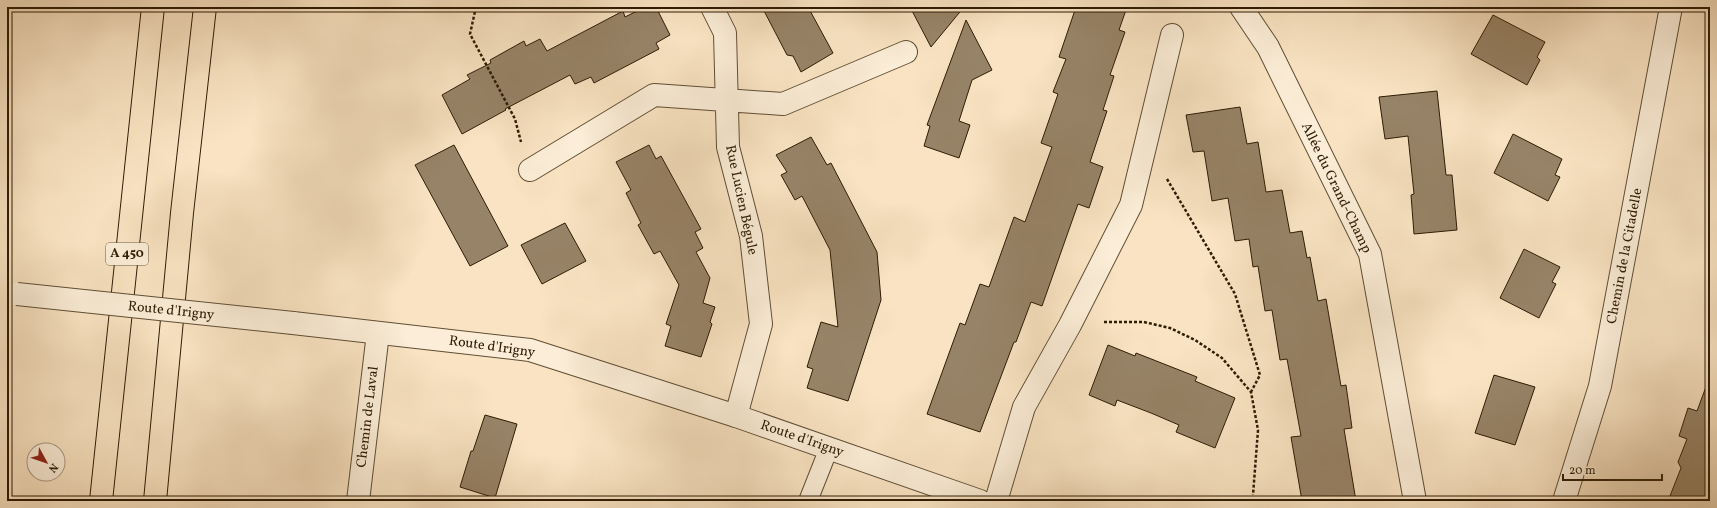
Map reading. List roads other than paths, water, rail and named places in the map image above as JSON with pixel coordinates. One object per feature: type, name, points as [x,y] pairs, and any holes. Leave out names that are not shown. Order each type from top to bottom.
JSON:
[{"type":"highway","name":"A 450","points":[[101,501],[153,7]]},
{"type":"highway","points":[[155,501],[182,221],[205,7]]},
{"type":"street","name":"Rue Lucien Bégule","points":[[712,7],[725,33],[728,147],[751,236],[761,324],[736,416]]},
{"type":"street","name":"Allée du Grand-Champ","points":[[1241,7],[1268,47],[1370,254],[1415,501]]},
{"type":"street","name":"Chemin de la Citadelle","points":[[1564,501],[1600,386],[1671,7]]},
{"type":"street","points":[[996,501],[1024,407],[1070,325],[1131,205],[1172,35]]},
{"type":"street","points":[[530,170],[654,95],[783,104],[906,52]]},
{"type":"street","name":"Route d'Irigny","points":[[12,294],[293,323],[530,350],[736,416],[980,501]]},
{"type":"street","name":"Chemin de Laval","points":[[358,501],[378,333]]},
{"type":"lane","points":[[808,501],[829,448]]}]
